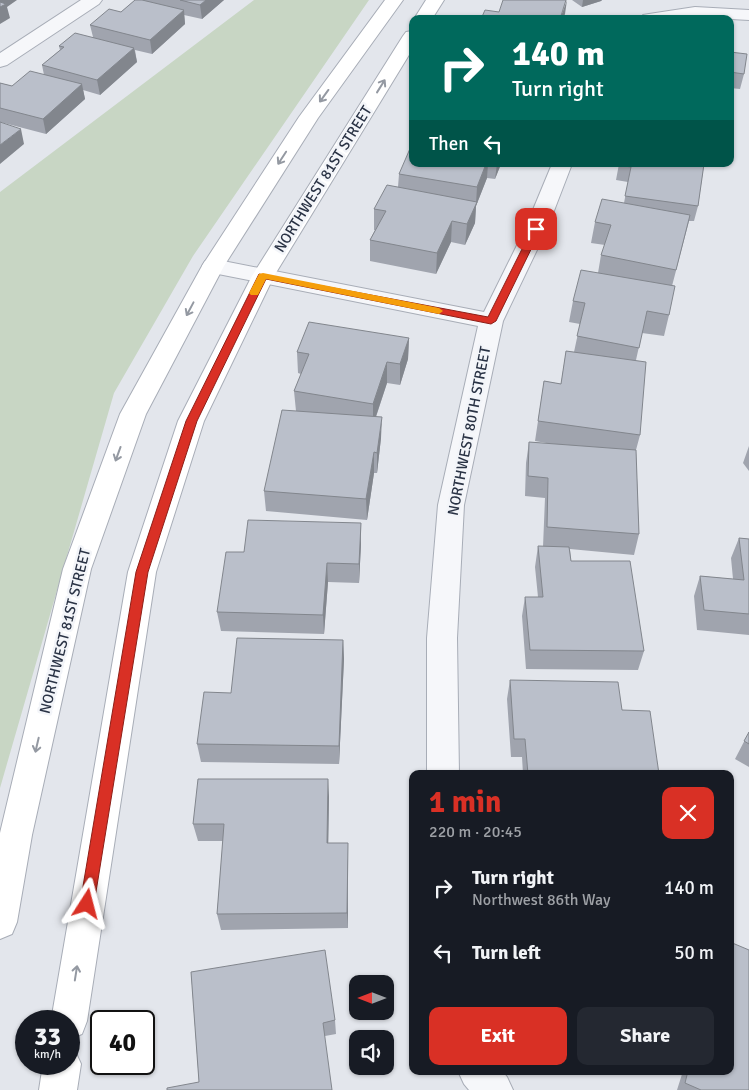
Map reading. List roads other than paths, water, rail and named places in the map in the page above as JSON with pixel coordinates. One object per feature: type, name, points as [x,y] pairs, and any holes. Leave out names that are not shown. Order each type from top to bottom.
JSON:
[{"type":"street","points":[[0,61],[94,0]]},
{"type":"street","name":"NORTHWEST 81ST STREET","points":[[0,922],[16,835],[77,569],[133,414],[212,266],[308,117],[394,0]]},
{"type":"street","points":[[426,15],[435,0]]},
{"type":"street","points":[[673,15],[696,12],[749,15]]},
{"type":"street","name":"NORTHWEST 81ST STREET","points":[[71,1010],[142,572],[191,421],[263,276],[409,41]]},
{"type":"street","name":"NORTHWEST 80TH STREET","points":[[443,770],[442,638],[451,505],[491,321],[536,229],[561,167]]},
{"type":"street","points":[[212,266],[491,321]]},
{"type":"street","points":[[58,1090],[60,1075]]},
{"type":"street","points":[[481,1075],[494,1090]]}]
